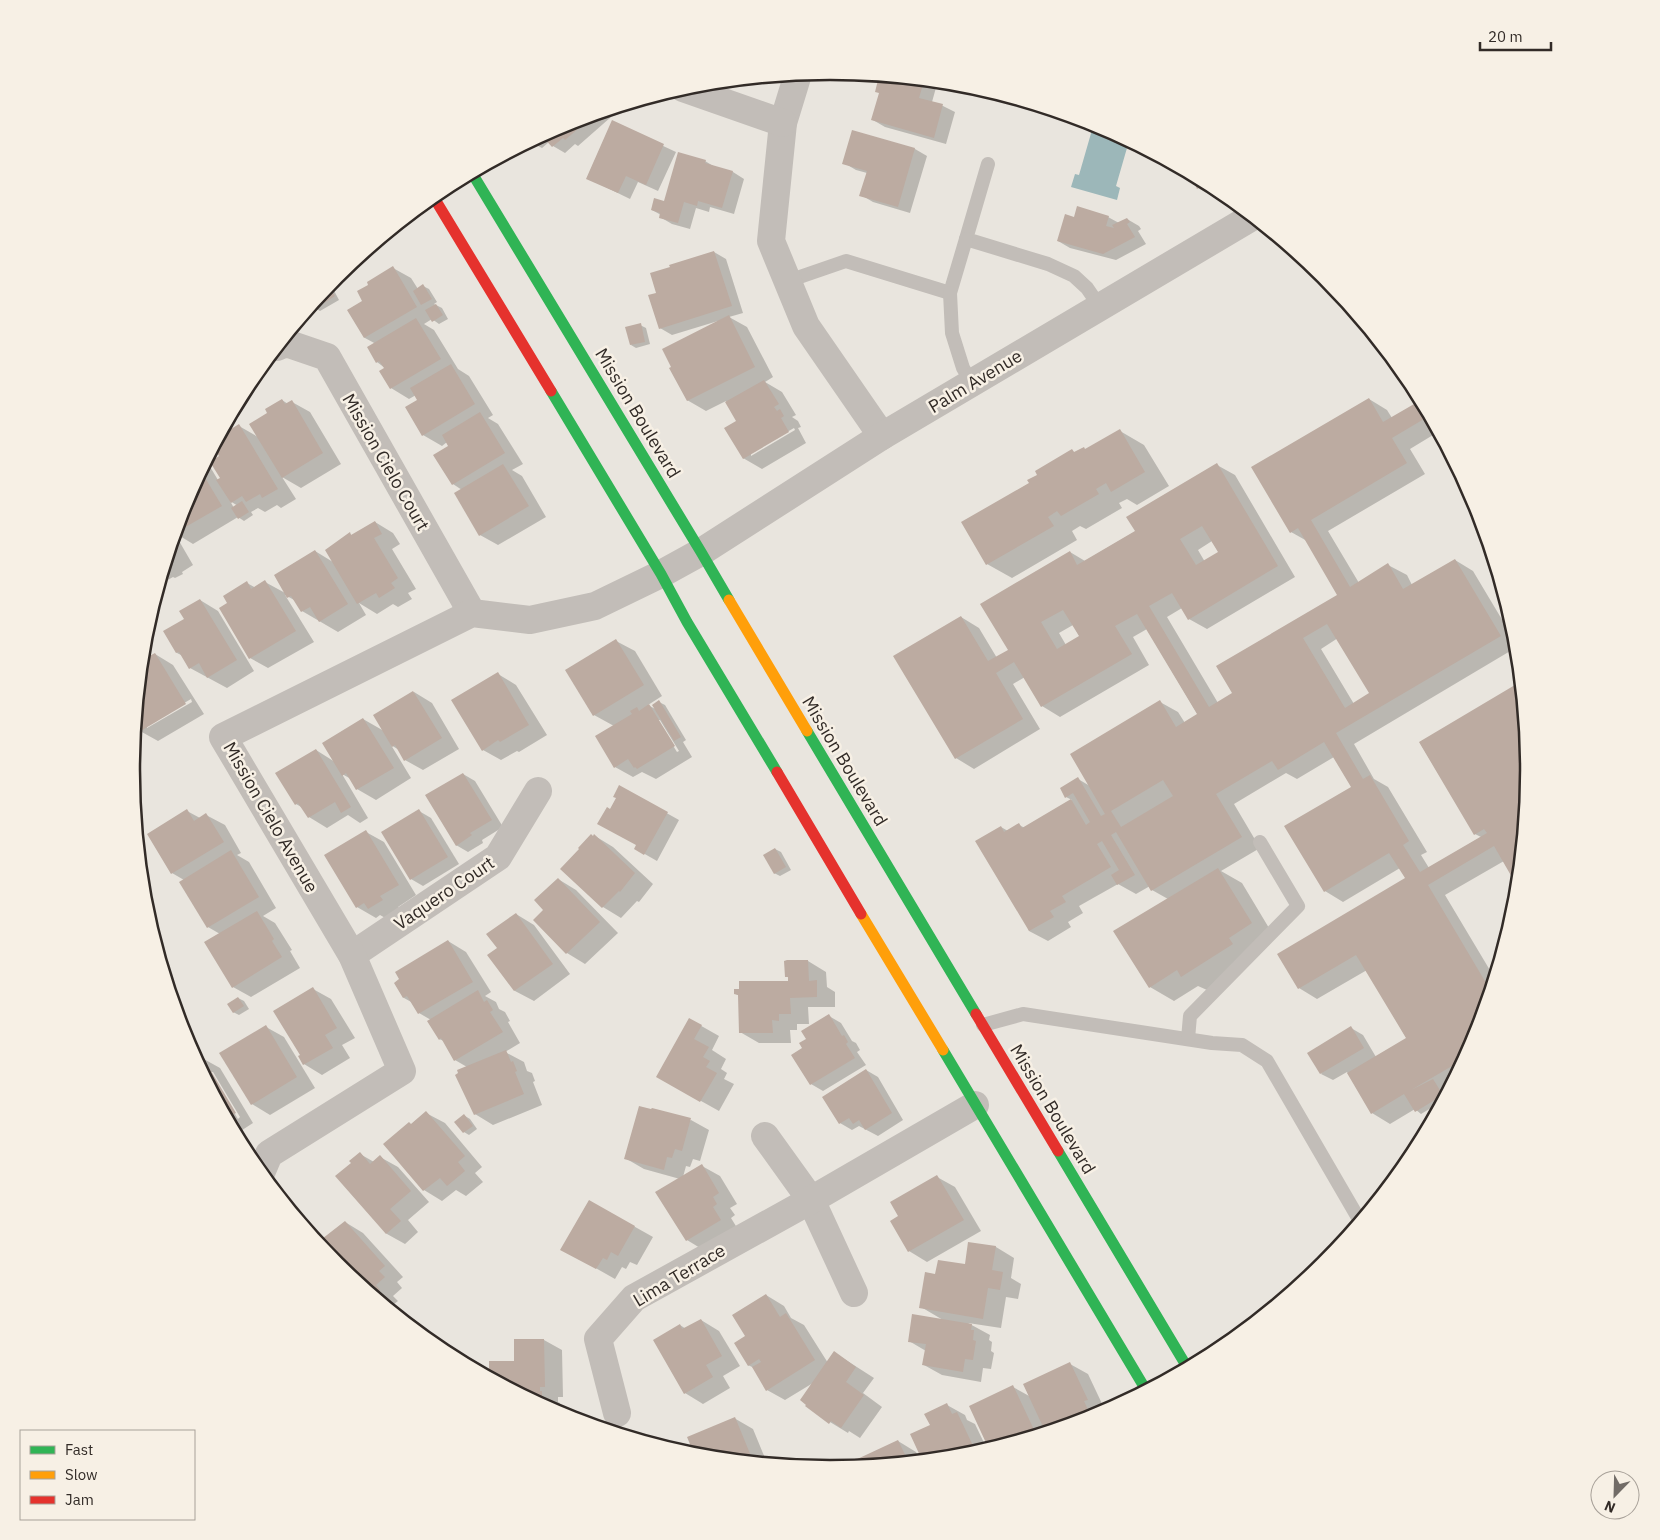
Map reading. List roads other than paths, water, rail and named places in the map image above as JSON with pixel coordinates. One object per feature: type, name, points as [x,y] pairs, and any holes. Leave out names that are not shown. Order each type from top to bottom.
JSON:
[{"type":"main road","name":"Mission Boulevard","points":[[475,178],[702,552],[742,623],[1184,1362]]},
{"type":"main road","points":[[437,203],[661,574],[686,622],[1143,1385]]},
{"type":"street","points":[[796,81],[783,123],[772,241],[806,326],[882,436]]},
{"type":"street","points":[[697,93],[783,123]]},
{"type":"street","name":"Palm Avenue","points":[[702,552],[882,436],[1246,220]]},
{"type":"street","name":"Mission Cielo Court","points":[[288,344],[326,356],[472,613]]},
{"type":"street","points":[[472,613],[530,620],[595,606],[702,552]]},
{"type":"street","name":"Mission Cielo Avenue","points":[[265,1165],[269,1154],[402,1070],[352,955],[223,737],[472,613]]},
{"type":"street","name":"Vaquero Court","points":[[352,955],[498,857],[538,792]]},
{"type":"street","name":"Lima Terrace","points":[[617,1413],[598,1340],[634,1298],[811,1200],[976,1105]]},
{"type":"street","points":[[765,1136],[811,1200],[854,1293]]},
{"type":"lane","points":[[972,383],[963,368],[952,333],[950,293],[988,164]]},
{"type":"lane","points":[[966,239],[1048,264],[1074,276],[1087,288],[1100,307]]},
{"type":"lane","points":[[788,281],[846,261],[950,293]]},
{"type":"lane","points":[[1188,1039],[1190,1016],[1298,906],[1260,842]]},
{"type":"lane","points":[[982,1025],[1024,1014],[1242,1046],[1267,1061],[1357,1215]]},
{"type":"water","points":[[1091,132],[1127,148],[1116,186],[1120,188],[1117,200],[1071,187],[1075,174],[1079,175]]}]
